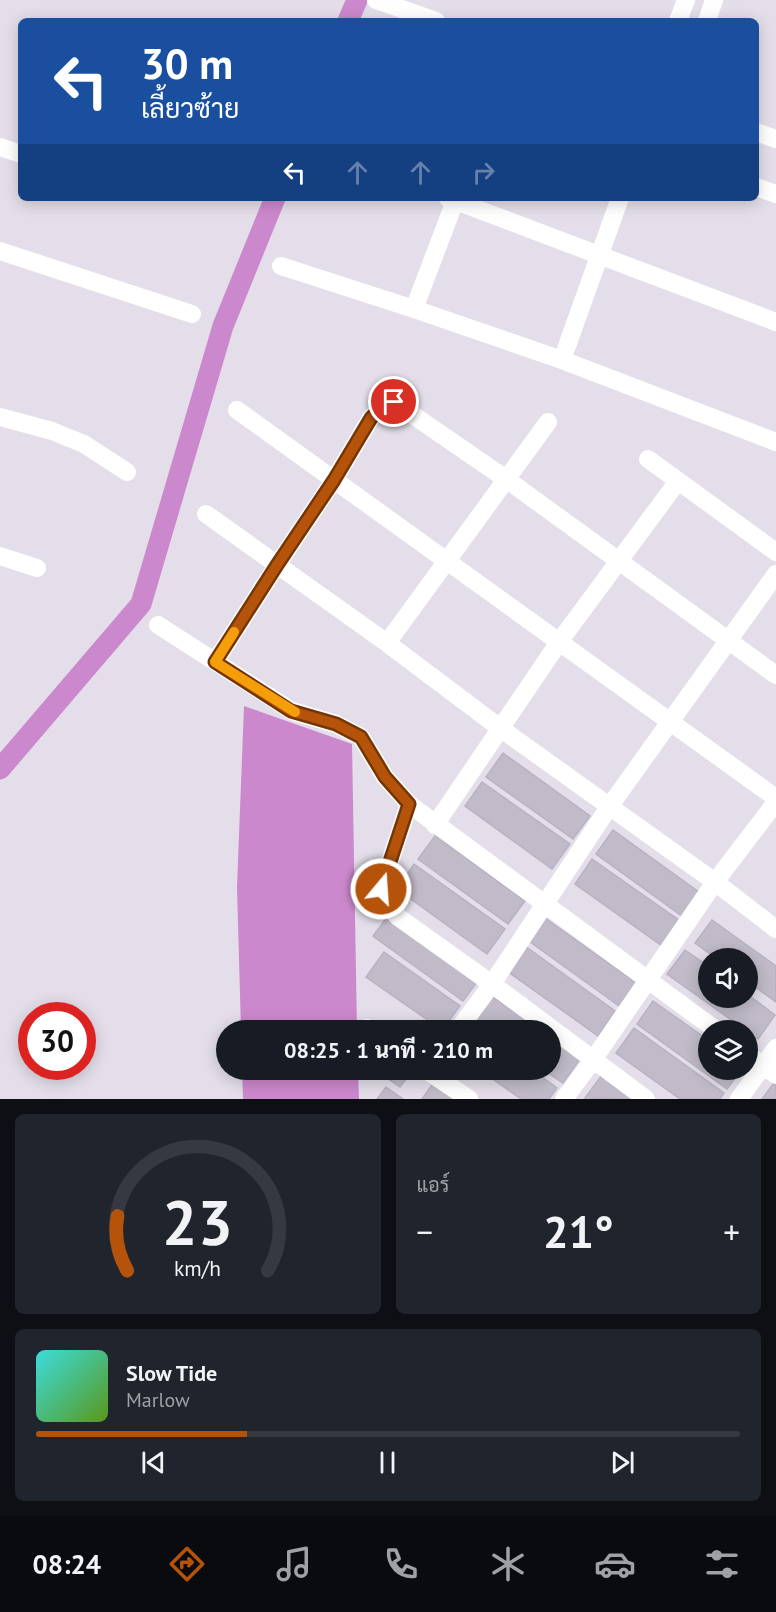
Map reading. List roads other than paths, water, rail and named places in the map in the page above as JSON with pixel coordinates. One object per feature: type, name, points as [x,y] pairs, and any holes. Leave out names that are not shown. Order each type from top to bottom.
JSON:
[{"type":"street","points":[[679,18],[686,0]]},
{"type":"street","points":[[708,18],[714,0]]},
{"type":"street","points":[[380,1],[428,18]]},
{"type":"street","points":[[759,133],[776,139]]},
{"type":"street","points":[[0,147],[18,153]]},
{"type":"street","points":[[759,188],[776,194]]},
{"type":"street","points":[[414,309],[450,201]]},
{"type":"street","points":[[456,201],[776,322]]},
{"type":"street","points":[[562,360],[620,201]]},
{"type":"street","points":[[0,251],[192,314]]},
{"type":"street","points":[[281,266],[562,360],[776,442]]},
{"type":"street","points":[[215,662],[334,480],[371,418],[385,404],[394,402],[506,479],[776,675]]},
{"type":"street","points":[[237,410],[776,800],[715,882],[564,1099]]},
{"type":"street","points":[[0,417],[52,431],[84,444],[127,472]]},
{"type":"street","points":[[387,643],[548,422]]},
{"type":"street","points":[[648,459],[776,552]]},
{"type":"street","points":[[435,825],[559,642],[617,560],[678,481]]},
{"type":"street","points":[[206,514],[387,643],[776,929]]},
{"type":"street","points":[[0,556],[37,568]]},
{"type":"street","points":[[465,1020],[546,904],[609,807],[776,574]]},
{"type":"street","points":[[158,625],[291,711],[336,724],[361,737],[385,777],[409,804],[702,1020]]},
{"type":"street","points":[[409,804],[381,889],[387,905],[398,917],[646,1099]]},
{"type":"street","points":[[739,1099],[770,1070],[776,1048]]},
{"type":"street","points":[[442,1080],[469,1099]]},
{"type":"waterway","points":[[349,18],[357,0]]},
{"type":"waterway","points":[[0,769],[141,604],[223,326],[274,201]]}]
